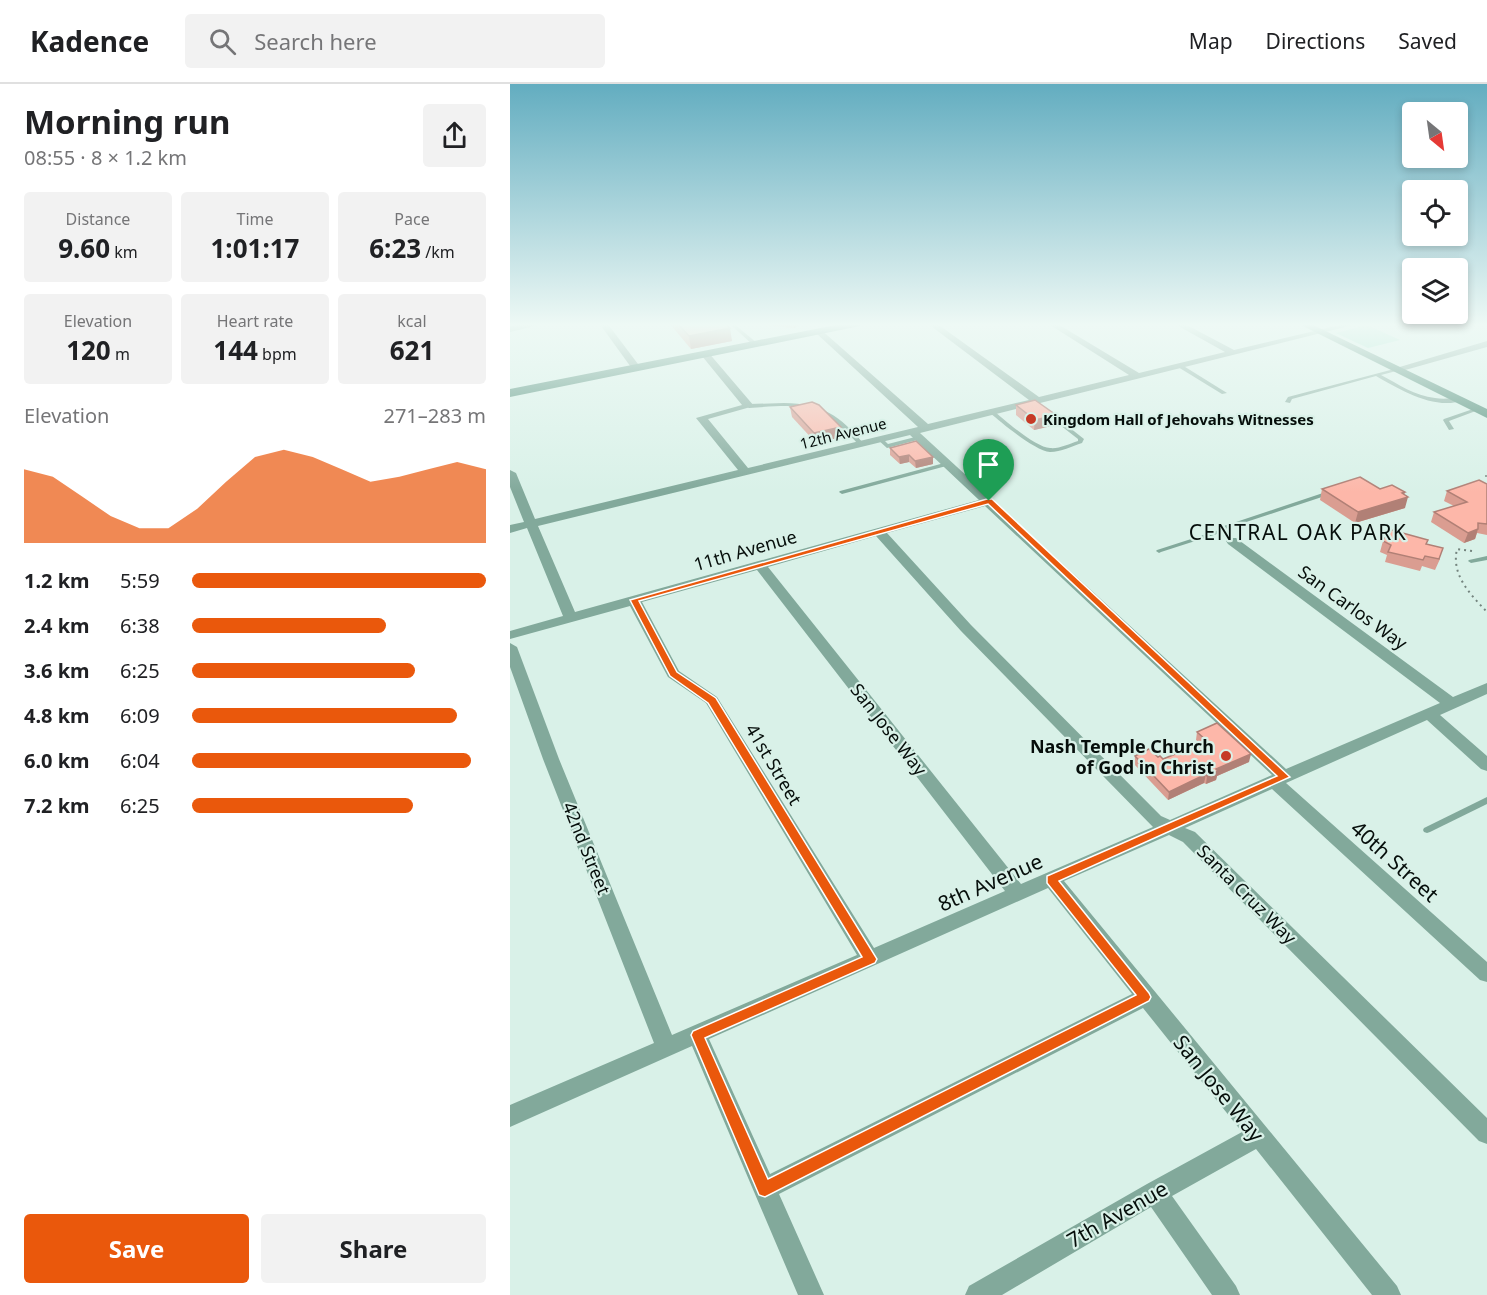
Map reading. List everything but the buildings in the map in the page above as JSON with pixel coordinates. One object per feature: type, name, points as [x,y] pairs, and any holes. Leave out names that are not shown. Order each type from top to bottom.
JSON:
[{"type":"street","points":[[511,391],[573,380]]},
{"type":"street","points":[[727,380],[749,406],[701,418],[745,472]]},
{"type":"street","name":"40th Street","points":[[867,380],[948,464],[1487,974]]},
{"type":"street","points":[[1007,380],[1035,401]]},
{"type":"street","name":"12th Avenue","points":[[510,529],[880,439],[919,432],[1123,380]]},
{"type":"street","points":[[1419,380],[1483,412]]},
{"type":"street","points":[[510,473],[571,618]]},
{"type":"street","name":"11th Avenue","points":[[510,635],[989,501]]},
{"type":"street","name":"Santa Cruz Way","points":[[879,532],[966,628],[1155,820],[1189,837],[1487,1133]]},
{"type":"street","name":"San Carlos Way","points":[[1232,541],[1452,704]]},
{"type":"street","name":"San Jose Way","points":[[760,565],[1018,894]]},
{"type":"street","name":"41st Street","points":[[634,600],[673,674],[712,700],[870,959]]},
{"type":"street","name":"42nd Street","points":[[510,647],[551,759],[667,1048]]},
{"type":"street","name":"8th Avenue","points":[[510,1116],[1487,688]]},
{"type":"street","points":[[1428,714],[1487,765]]},
{"type":"street","name":"San Jose Way","points":[[1051,879],[1388,1295]]},
{"type":"street","points":[[765,1189],[1145,997]]},
{"type":"street","points":[[697,1035],[811,1295]]},
{"type":"street","name":"7th Avenue","points":[[978,1295],[1155,1192],[1258,1136]]},
{"type":"street","points":[[1155,1192],[1227,1295]]},
{"type":"lane","points":[[1202,380],[1224,393]]},
{"type":"lane","points":[[1288,402],[1290,398],[1360,380]]},
{"type":"lane","points":[[1386,380],[1429,401],[1461,400]]},
{"type":"lane","points":[[992,412],[1016,432],[1027,436],[1043,449],[1050,450],[1080,442],[1081,439],[1035,401]]},
{"type":"lane","points":[[749,406],[790,403],[817,406],[834,417],[861,444]]},
{"type":"lane","points":[[1451,429],[1446,420],[1483,412]]},
{"type":"lane","points":[[842,492],[948,464]]},
{"type":"lane","points":[[1159,550],[1338,490]]},
{"type":"lane","points":[[1221,531],[1232,541]]},
{"type":"lane","points":[[1471,561],[1487,558]]},
{"type":"lane","points":[[1427,830],[1487,800]]},
{"type":"path","points":[[1476,551],[1457,549],[1455,565],[1460,578],[1487,612]]},
{"type":"place","name":"Kingdom Hall of Jehovahs Witnesses","points":[[1031,419]]},
{"type":"place","name":"Nash Temple Church of God in Christ","points":[[1226,756]]},
{"type":"district","name":"CENTRAL OAK PARK","points":[[1298,532]]},
{"type":"route","points":[[989,501],[1284,777],[1051,879],[1145,997],[765,1189],[697,1035],[870,959],[712,700],[673,674],[634,600],[989,501]]}]
